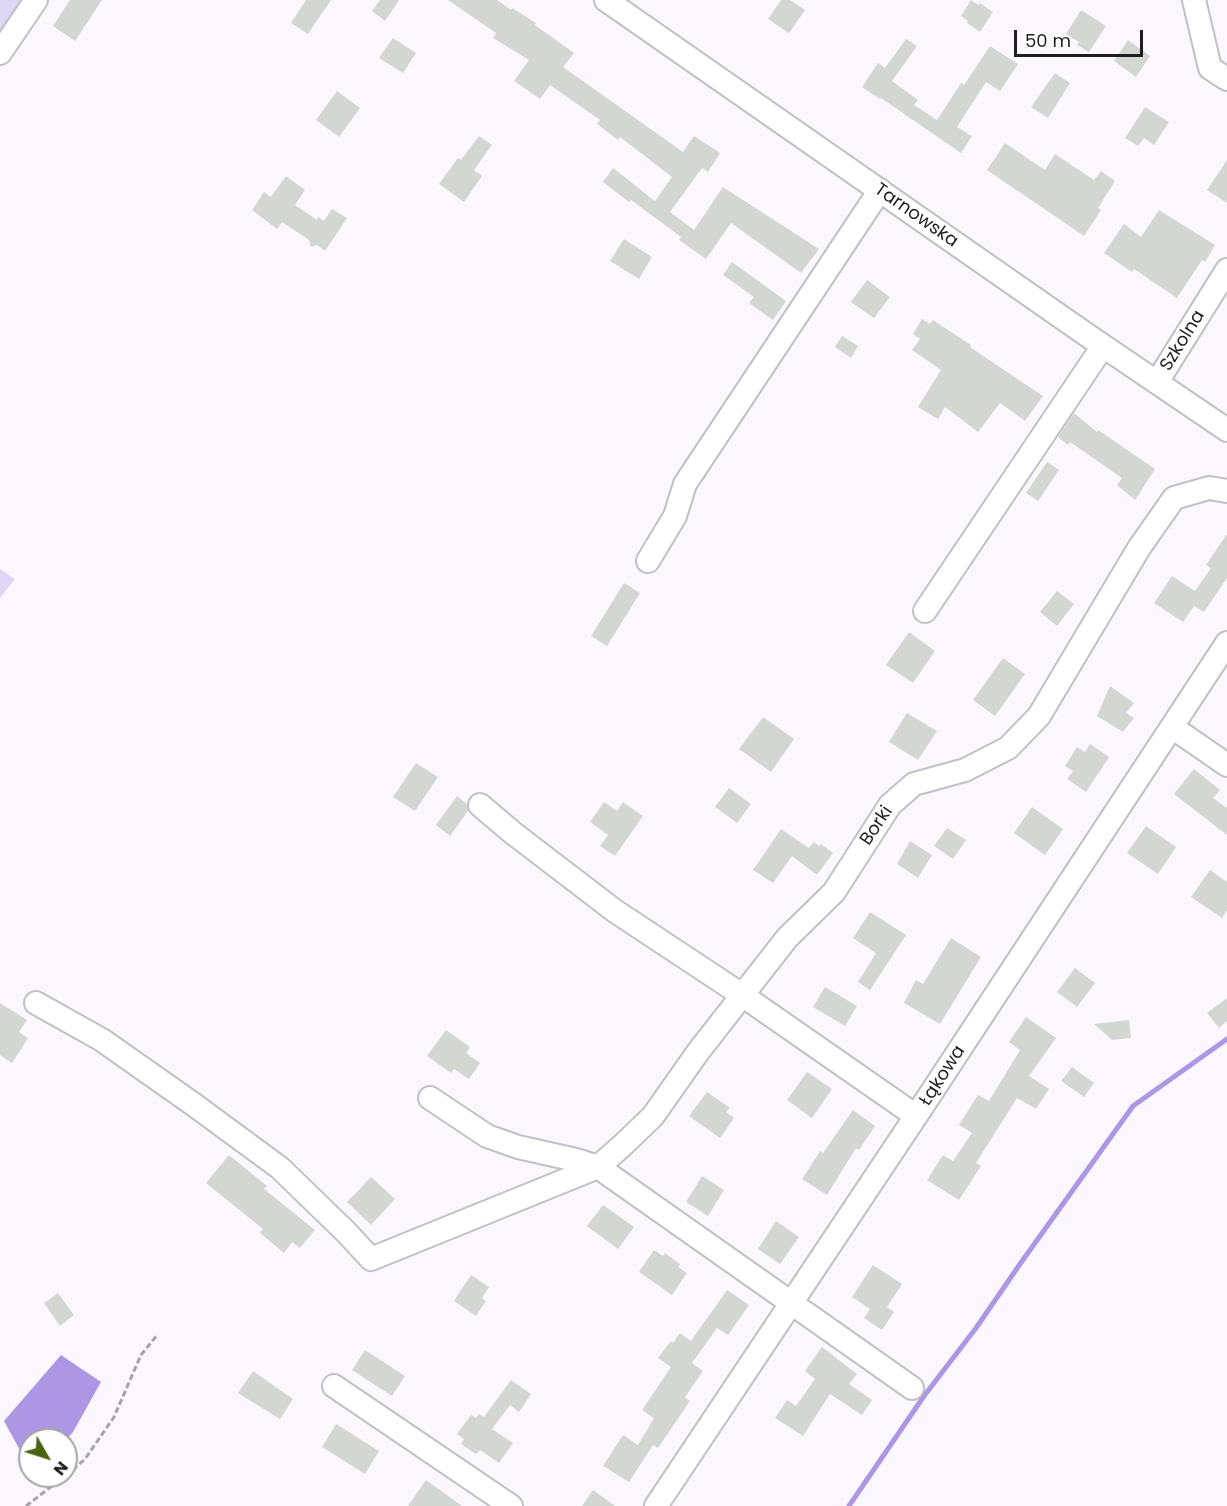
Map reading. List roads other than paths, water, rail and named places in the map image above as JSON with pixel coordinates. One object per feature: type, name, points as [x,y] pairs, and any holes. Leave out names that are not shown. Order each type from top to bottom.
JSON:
[{"type":"street","points":[[0,53],[36,0]]},
{"type":"street","name":"Tarnowska","points":[[606,0],[1227,430]]},
{"type":"street","points":[[1194,0],[1210,68],[1227,79]]},
{"type":"street","points":[[648,561],[675,516],[685,484],[880,190]]},
{"type":"street","name":"Szkolna","points":[[1157,382],[1227,270]]},
{"type":"street","points":[[925,611],[1103,346]]},
{"type":"street","name":"Borki","points":[[36,1003],[102,1040],[280,1168],[371,1258],[598,1167],[653,1116],[698,1052],[787,938],[834,892],[890,805],[914,784],[965,770],[1008,748],[1039,716],[1139,548],[1174,498],[1209,488],[1227,491]]},
{"type":"street","name":"Łąkowa","points":[[656,1506],[1227,643]]},
{"type":"street","points":[[1172,727],[1227,765]]},
{"type":"street","points":[[480,805],[615,911],[742,995],[916,1116]]},
{"type":"street","points":[[430,1098],[487,1136],[518,1147],[598,1167],[912,1388]]},
{"type":"street","points":[[334,1386],[511,1506]]},
{"type":"waterway","points":[[849,1506],[924,1396],[976,1328],[1133,1106],[1227,1039]]}]
